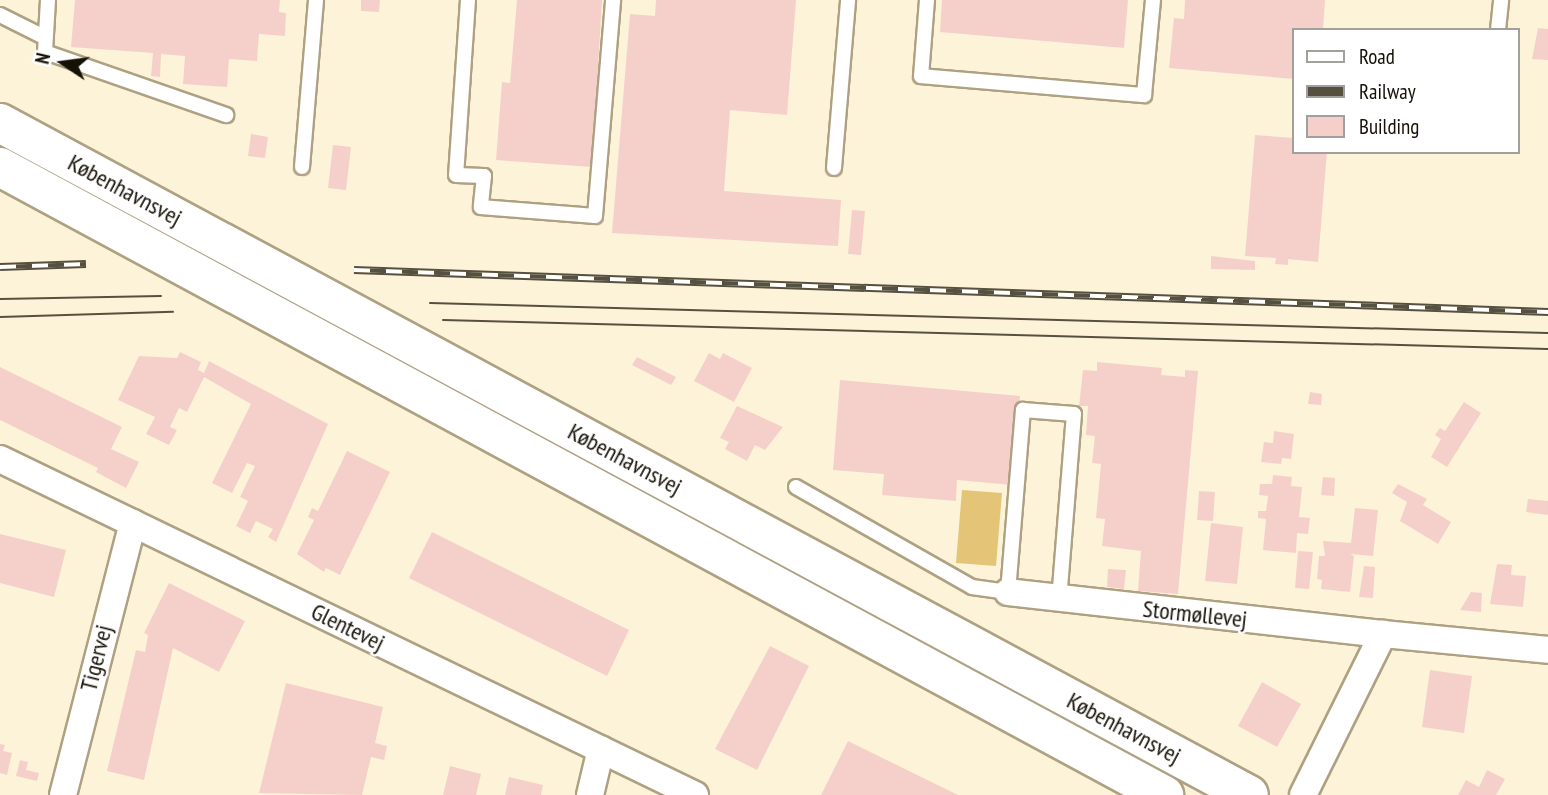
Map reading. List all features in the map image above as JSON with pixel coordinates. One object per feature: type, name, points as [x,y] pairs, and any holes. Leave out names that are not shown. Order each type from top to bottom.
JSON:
[{"type":"main road","name":"Københavnsvej","points":[[0,123],[1249,795]]},
{"type":"main road","name":"Københavnsvej","points":[[0,167],[1164,795]]},
{"type":"street","name":"Glentevej","points":[[0,460],[695,795]]},
{"type":"street","name":"Tigervej","points":[[63,795],[133,523]]},
{"type":"street","name":"Stormøllevej","points":[[1007,592],[1548,650]]},
{"type":"street","points":[[1303,795],[1382,634]]},
{"type":"street","points":[[590,795],[601,749]]},
{"type":"lane","points":[[48,0],[45,52],[226,114]]},
{"type":"lane","points":[[302,167],[316,0]]},
{"type":"lane","points":[[468,0],[456,175],[484,176],[481,207],[595,216],[613,0]]},
{"type":"lane","points":[[834,168],[848,0]]},
{"type":"lane","points":[[927,0],[921,76],[1144,95],[1153,0]]},
{"type":"lane","points":[[1498,28],[1501,0]]},
{"type":"lane","points":[[0,15],[46,38]]},
{"type":"lane","points":[[796,487],[972,587],[1007,592],[1023,410],[1074,414],[1059,599]]},
{"type":"shaded area","points":[[962,490],[1002,493],[996,566],[956,563]]},
{"type":"building","points":[[75,0],[280,0],[279,12],[286,13],[285,36],[259,34],[257,61],[229,59],[227,87],[183,84],[185,56],[161,54],[160,77],[151,76],[153,53],[71,47]]},
{"type":"building","points":[[361,0],[380,0],[379,12],[361,11]]},
{"type":"building","points":[[517,0],[602,0],[592,167],[496,160],[502,82],[510,83]]},
{"type":"building","points":[[656,0],[796,0],[787,115],[730,110],[724,191],[841,200],[838,246],[612,233],[630,14],[655,16]]},
{"type":"building","points":[[942,0],[1128,0],[1124,48],[940,32]]},
{"type":"building","points":[[1185,0],[1325,0],[1323,28],[1292,28],[1292,79],[1169,68],[1174,18],[1184,19]]},
{"type":"building","points":[[1538,28],[1548,29],[1548,60],[1532,59]]},
{"type":"building","points":[[251,134],[268,137],[265,158],[248,156]]},
{"type":"building","points":[[1255,135],[1292,138],[1292,154],[1327,154],[1318,262],[1288,259],[1288,265],[1275,264],[1276,258],[1245,256]]},
{"type":"building","points":[[333,145],[351,147],[346,190],[328,188]]},
{"type":"building","points":[[852,210],[865,211],[861,255],[848,254]]},
{"type":"building","points":[[1211,256],[1255,261],[1255,270],[1211,269]]},
{"type":"building","points":[[180,352],[201,362],[198,370],[204,373],[209,361],[328,424],[276,542],[268,537],[273,529],[256,521],[250,533],[236,526],[248,501],[240,497],[255,466],[247,463],[232,493],[212,483],[251,404],[204,377],[187,412],[179,408],[170,427],[177,430],[169,445],[146,434],[155,417],[118,400],[139,356],[177,358]]},
{"type":"building","points":[[709,353],[720,359],[723,353],[752,368],[734,402],[694,381]]},
{"type":"building","points":[[637,357],[676,377],[671,385],[632,365]]},
{"type":"building","points":[[1097,362],[1162,368],[1161,375],[1185,377],[1185,370],[1198,371],[1178,594],[1138,591],[1141,551],[1102,546],[1105,519],[1096,518],[1101,464],[1092,463],[1095,436],[1086,435],[1088,406],[1079,406],[1083,370],[1097,371]]},
{"type":"building","points":[[0,367],[122,427],[111,449],[139,462],[126,488],[96,472],[98,468],[0,420]]},
{"type":"building","points":[[840,380],[1020,396],[1012,485],[957,480],[956,501],[882,495],[884,474],[833,470]]},
{"type":"building","points":[[1310,392],[1322,394],[1321,405],[1308,404]]},
{"type":"building","points":[[1464,402],[1481,413],[1447,467],[1431,457],[1441,439],[1435,435],[1440,428],[1445,431]]},
{"type":"building","points":[[737,406],[783,427],[765,450],[755,445],[747,461],[725,449],[729,442],[720,438]]},
{"type":"building","points":[[1274,431],[1294,434],[1291,459],[1282,458],[1281,464],[1261,462],[1264,442],[1273,443]]},
{"type":"building","points":[[347,451],[390,472],[340,575],[326,568],[324,572],[297,554],[314,520],[308,517],[312,508],[318,511]]},
{"type":"building","points":[[1273,475],[1292,477],[1291,486],[1302,487],[1299,517],[1310,518],[1308,534],[1297,533],[1296,553],[1263,550],[1266,519],[1258,518],[1258,511],[1266,511],[1268,496],[1259,495],[1260,484],[1272,484]]},
{"type":"building","points":[[1323,477],[1335,478],[1334,496],[1321,495]]},
{"type":"building","points":[[1398,484],[1427,499],[1423,505],[1451,522],[1438,544],[1400,521],[1407,502],[1392,493]]},
{"type":"building","points":[[1199,491],[1215,492],[1213,521],[1197,520]]},
{"type":"building","points":[[1528,499],[1548,501],[1548,515],[1526,512]]},
{"type":"building","points":[[1355,508],[1378,510],[1373,556],[1350,554],[1354,556],[1350,592],[1321,589],[1322,580],[1317,579],[1319,556],[1325,556],[1323,541],[1351,543]]},
{"type":"building","points":[[1211,523],[1243,527],[1237,584],[1205,581]]},
{"type":"building","points":[[432,532],[629,630],[607,676],[409,578]]},
{"type":"building","points":[[0,534],[66,550],[54,597],[0,583]]},
{"type":"building","points":[[1298,551],[1313,552],[1309,589],[1295,588]]},
{"type":"building","points":[[1497,564],[1512,565],[1511,575],[1526,576],[1523,607],[1490,604]]},
{"type":"building","points":[[1364,566],[1375,567],[1373,598],[1359,597]]},
{"type":"building","points":[[1108,569],[1126,570],[1124,589],[1107,587]]},
{"type":"building","points":[[169,583],[245,621],[219,672],[173,648],[144,780],[107,771],[136,650],[145,652],[148,635],[144,633]]},
{"type":"building","points":[[1471,592],[1482,593],[1481,612],[1460,610]]},
{"type":"building","points":[[770,646],[809,666],[757,770],[715,749]]},
{"type":"building","points":[[1430,670],[1472,676],[1464,733],[1422,727]]},
{"type":"building","points":[[1262,682],[1301,704],[1277,747],[1238,726]]},
{"type":"building","points":[[286,683],[383,707],[375,743],[387,746],[384,760],[371,757],[362,795],[259,793]]},
{"type":"building","points":[[848,741],[958,795],[821,795]]},
{"type":"building","points":[[0,744],[5,745],[3,751],[12,753],[7,775],[0,773]]},
{"type":"building","points":[[20,760],[28,762],[26,770],[39,773],[37,781],[16,776]]},
{"type":"building","points":[[450,766],[481,774],[476,795],[443,795]]},
{"type":"building","points":[[1487,770],[1505,779],[1496,795],[1458,795],[1466,780],[1479,787]]},
{"type":"building","points":[[509,777],[543,785],[541,795],[505,795]]},
{"type":"tram line","points":[[0,299],[161,296]]},
{"type":"tram line","points":[[430,303],[1548,333]]},
{"type":"tram line","points":[[0,317],[173,312]]},
{"type":"tram line","points":[[443,320],[1548,349]]},
{"type":"railway","points":[[0,267],[86,264]]},
{"type":"railway","points":[[354,270],[1548,312]]}]
